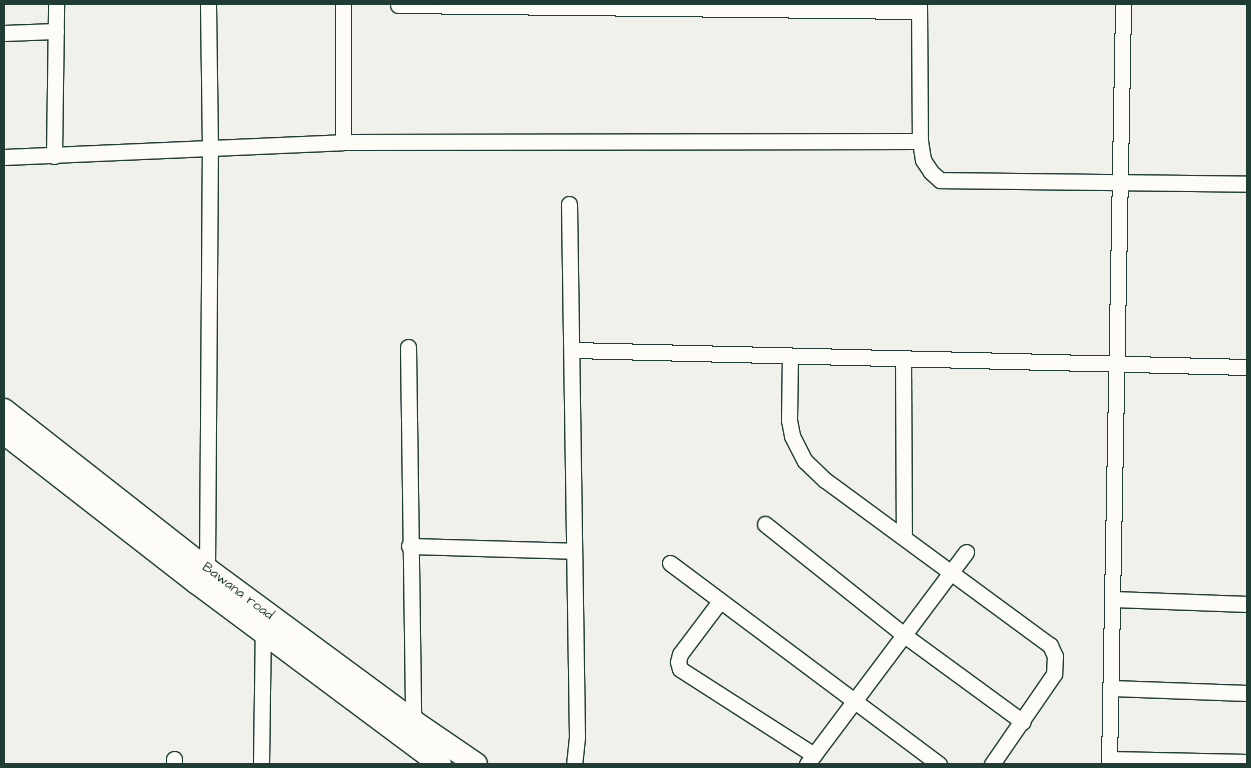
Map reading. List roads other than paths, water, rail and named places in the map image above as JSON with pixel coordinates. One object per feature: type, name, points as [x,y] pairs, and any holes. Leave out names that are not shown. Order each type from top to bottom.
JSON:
[{"type":"street","points":[[54,156],[56,4]]},
{"type":"street","points":[[208,4],[210,148],[208,569]]},
{"type":"street","points":[[342,4],[344,142]]},
{"type":"street","points":[[398,4],[919,8],[920,141],[923,160],[931,172],[940,180],[1247,184]]},
{"type":"street","points":[[1123,4],[1109,762],[1247,762]]},
{"type":"street","points":[[4,33],[56,31]]},
{"type":"street","points":[[4,157],[344,142],[920,141]]},
{"type":"street","points":[[569,204],[577,737],[574,764]]},
{"type":"street","points":[[408,347],[409,546],[413,721]]},
{"type":"street","points":[[572,350],[1247,367]]},
{"type":"street","points":[[790,356],[789,420],[792,436],[805,461],[825,480],[1050,645],[1055,656],[1054,674],[1023,722],[992,764]]},
{"type":"street","points":[[903,359],[904,537]]},
{"type":"street","name":"Bawana road","points":[[4,410],[208,569],[263,621],[440,764]]},
{"type":"street","name":"Bawana road","points":[[4,433],[263,621],[476,764]]},
{"type":"street","points":[[765,524],[904,635],[1023,722]]},
{"type":"street","points":[[409,546],[574,550]]},
{"type":"street","points":[[720,601],[680,654],[678,662],[680,669],[811,759],[966,552]]},
{"type":"street","points":[[670,563],[939,764]]},
{"type":"street","points":[[1113,599],[1247,604]]},
{"type":"street","points":[[261,764],[263,621]]},
{"type":"street","points":[[1111,688],[1247,693]]}]
